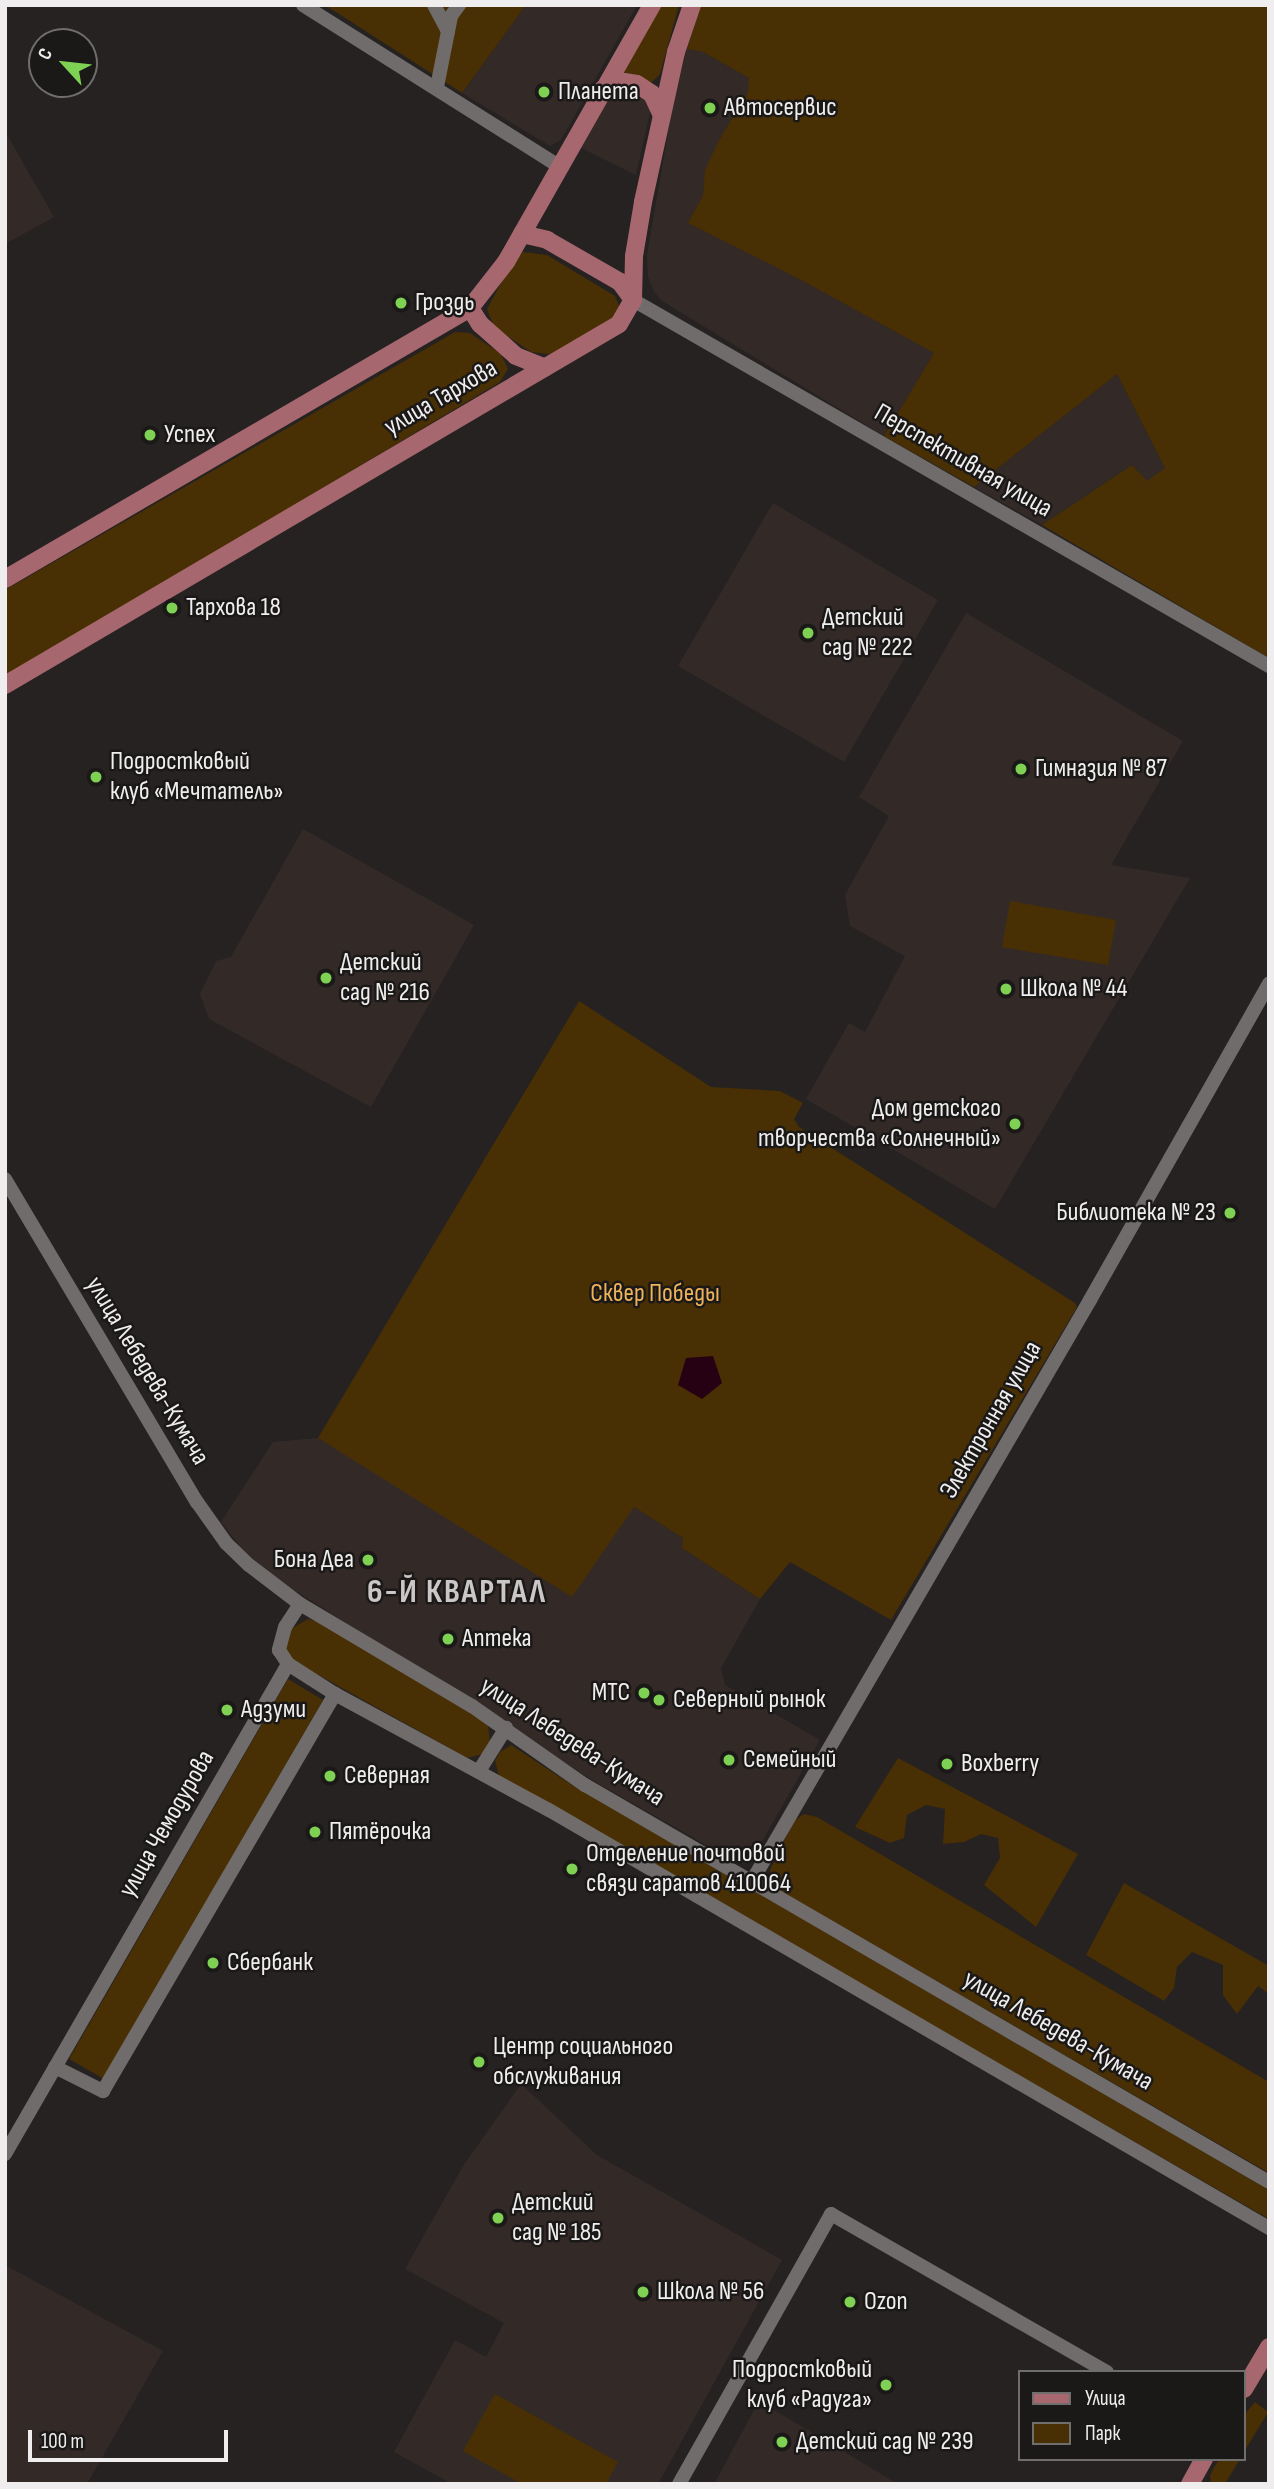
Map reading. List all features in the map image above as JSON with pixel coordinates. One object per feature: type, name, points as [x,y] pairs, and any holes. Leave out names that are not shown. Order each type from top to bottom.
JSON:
[{"type":"main road","points":[[5,579],[470,308],[506,262],[652,5]]},
{"type":"main road","points":[[633,300],[634,256],[662,115],[676,52],[692,5]]},
{"type":"main road","points":[[603,89],[618,81],[637,84],[652,94],[662,115]]},
{"type":"main road","points":[[522,234],[547,240],[620,282],[633,300]]},
{"type":"main road","name":"улица Тархова","points":[[5,685],[619,324],[633,300]]},
{"type":"main road","points":[[470,308],[480,324],[516,356],[545,368]]},
{"type":"main road","points":[[1246,2386],[1269,2347]]},
{"type":"main road","points":[[1190,2484],[1203,2461]]},
{"type":"street","points":[[303,5],[560,167]]},
{"type":"street","points":[[434,5],[448,31]]},
{"type":"street","points":[[437,88],[450,16],[459,5]]},
{"type":"street","name":"Перспективная улица","points":[[633,300],[1269,666]]},
{"type":"street","name":"Электронная улица","points":[[752,1881],[1090,1300],[1269,983]]},
{"type":"street","name":"улица Лебедева-Кумача","points":[[5,1179],[197,1502],[226,1543],[249,1565],[300,1604],[506,1728],[584,1785],[1269,2182]]},
{"type":"street","points":[[300,1604],[285,1627],[279,1650],[288,1664],[335,1694],[479,1771],[1269,2228]]},
{"type":"street","name":"улица Чемодурова","points":[[5,2154],[288,1664]]},
{"type":"street","points":[[55,2067],[103,2091],[335,1694]]},
{"type":"street","points":[[479,1771],[506,1728]]},
{"type":"street","points":[[679,2484],[831,2214],[1104,2370]]},
{"type":"shaded area","points":[[526,5],[637,5],[561,140],[550,146],[462,93]]},
{"type":"shaded area","points":[[687,49],[703,52],[749,78],[749,92],[718,142],[706,170],[703,195],[688,223],[803,281],[934,353],[884,436],[662,301],[654,292],[648,277],[647,255],[674,98]]},
{"type":"shaded area","points":[[618,87],[649,98],[652,104],[636,175],[581,148],[612,90]]},
{"type":"shaded area","points":[[5,131],[54,217],[5,244]]},
{"type":"shaded area","points":[[1117,374],[1165,468],[1147,482],[1132,465],[1042,525],[974,487]]},
{"type":"shaded area","name":"Детский сад № 222","points":[[773,503],[938,600],[844,762],[678,666]]},
{"type":"shaded area","points":[[966,613],[1183,741],[1111,865],[1190,878],[995,1209],[806,1099],[849,1023],[865,1032],[905,956],[850,926],[845,895],[889,816],[859,797]]},
{"type":"shaded area","name":"Детский сад № 216","points":[[303,829],[474,925],[371,1107],[209,1019],[200,994],[216,961],[231,957]]},
{"type":"shaded area","points":[[713,1356],[722,1383],[702,1399],[678,1385],[686,1358]]},
{"type":"shaded area","points":[[318,1438],[378,1474],[634,1507],[683,1538],[682,1548],[760,1599],[721,1668],[725,1685],[820,1740],[752,1859],[746,1864],[736,1862],[597,1783],[277,1579],[243,1550],[221,1522],[273,1442]]},
{"type":"shaded area","name":"Школа № 56","points":[[521,2084],[597,2155],[782,2260],[658,2484],[452,2484],[394,2452],[455,2340],[486,2357],[504,2323],[405,2269],[463,2166]]},
{"type":"shaded area","points":[[5,2265],[163,2351],[87,2484],[5,2484]]},
{"type":"shaded area","name":"Детский сад № 239","points":[[759,2401],[898,2484],[714,2484]]},
{"type":"green space","points":[[325,5],[526,5],[462,93]]},
{"type":"green space","points":[[660,5],[679,5],[660,74],[652,82],[646,83],[628,76],[624,71]]},
{"type":"green space","points":[[701,5],[1269,5],[1269,658],[1042,525],[1132,465],[1147,481],[1165,468],[1117,374],[974,487],[884,436],[934,353],[803,281],[688,223],[703,195],[705,170],[718,142],[748,92],[749,78],[703,52],[687,49]]},
{"type":"green space","points":[[523,252],[547,255],[615,296],[620,308],[616,316],[555,355],[531,352],[494,327],[487,309],[514,259]]},
{"type":"green space","points":[[455,332],[470,333],[501,354],[508,369],[500,382],[5,678],[5,590]]},
{"type":"green space","points":[[1010,901],[1116,920],[1108,965],[1002,947]]},
{"type":"green space","name":"Сквер Победы","points":[[579,1001],[711,1087],[780,1091],[803,1103],[794,1119],[799,1127],[1075,1303],[1077,1307],[891,1620],[790,1562],[760,1599],[682,1548],[683,1538],[634,1507],[572,1597],[318,1438]]},
{"type":"green space","points":[[308,1619],[319,1622],[483,1721],[488,1725],[490,1742],[483,1754],[467,1758],[292,1660],[285,1646],[291,1629]]},
{"type":"green space","points":[[288,1679],[323,1700],[104,2079],[69,2059]]},
{"type":"green space","points":[[511,1745],[575,1787],[1269,2190],[1269,2219],[499,1776],[495,1761],[500,1752]]},
{"type":"green space","points":[[898,1758],[1078,1854],[1036,1927],[984,1885],[1000,1858],[998,1838],[981,1834],[964,1842],[943,1844],[945,1809],[926,1805],[907,1815],[904,1838],[890,1843],[855,1827]]},
{"type":"green space","points":[[804,1814],[817,1817],[1269,2082],[1269,2173],[781,1891],[770,1878],[770,1870],[794,1821]]},
{"type":"green space","points":[[1124,1883],[1269,1966],[1269,1994],[1258,1986],[1237,2014],[1223,1995],[1223,1965],[1192,1952],[1177,1967],[1174,1988],[1164,2001],[1086,1955]]},
{"type":"green space","points":[[495,2394],[618,2462],[606,2484],[522,2484],[463,2451]]},
{"type":"green space","points":[[1255,2402],[1268,2412],[1246,2449],[1246,2413]]},
{"type":"green space","points":[[1218,2461],[1239,2461],[1225,2484],[1211,2484],[1210,2475]]},
{"type":"place","name":"Планета","points":[[544,92]]},
{"type":"place","name":"Автосервис","points":[[710,108]]},
{"type":"place","name":"Гроздь","points":[[401,303]]},
{"type":"place","name":"Успех","points":[[150,435]]},
{"type":"place","name":"Тархова 18","points":[[172,608]]},
{"type":"place","name":"Детский сад № 222","points":[[808,633]]},
{"type":"place","name":"Гимназия № 87","points":[[1021,769]]},
{"type":"place","name":"Подростковый клуб «Мечтатель»","points":[[96,777]]},
{"type":"place","name":"Детский сад № 216","points":[[326,978]]},
{"type":"place","name":"Школа № 44","points":[[1006,989]]},
{"type":"place","name":"Дом детского творчества «Солнечный»","points":[[1015,1124]]},
{"type":"place","name":"Библиотека № 23","points":[[1230,1213]]},
{"type":"place","name":"Бона Деа","points":[[368,1560]]},
{"type":"place","name":"Аптека","points":[[448,1639]]},
{"type":"place","name":"МТС","points":[[644,1693]]},
{"type":"place","name":"Северный рынок","points":[[659,1700]]},
{"type":"place","name":"Адзуми","points":[[227,1710]]},
{"type":"place","name":"Семейный","points":[[729,1760]]},
{"type":"place","name":"Boxberry","points":[[947,1764]]},
{"type":"place","name":"Северная","points":[[330,1776]]},
{"type":"place","name":"Пятёрочка","points":[[315,1832]]},
{"type":"place","name":"Отделение почтовой связи саратов 410064","points":[[572,1869]]},
{"type":"place","name":"Сбербанк","points":[[213,1963]]},
{"type":"place","name":"Центр социального обслуживания","points":[[479,2062]]},
{"type":"place","name":"Детский сад № 185","points":[[498,2218]]},
{"type":"place","name":"Школа № 56","points":[[643,2292]]},
{"type":"place","name":"Ozon","points":[[850,2302]]},
{"type":"place","name":"Подростковый клуб «Радуга»","points":[[886,2385]]},
{"type":"place","name":"Детский сад № 239","points":[[782,2442]]},
{"type":"district","name":"6-Й КВАРТАЛ","points":[[457,1593]]}]
